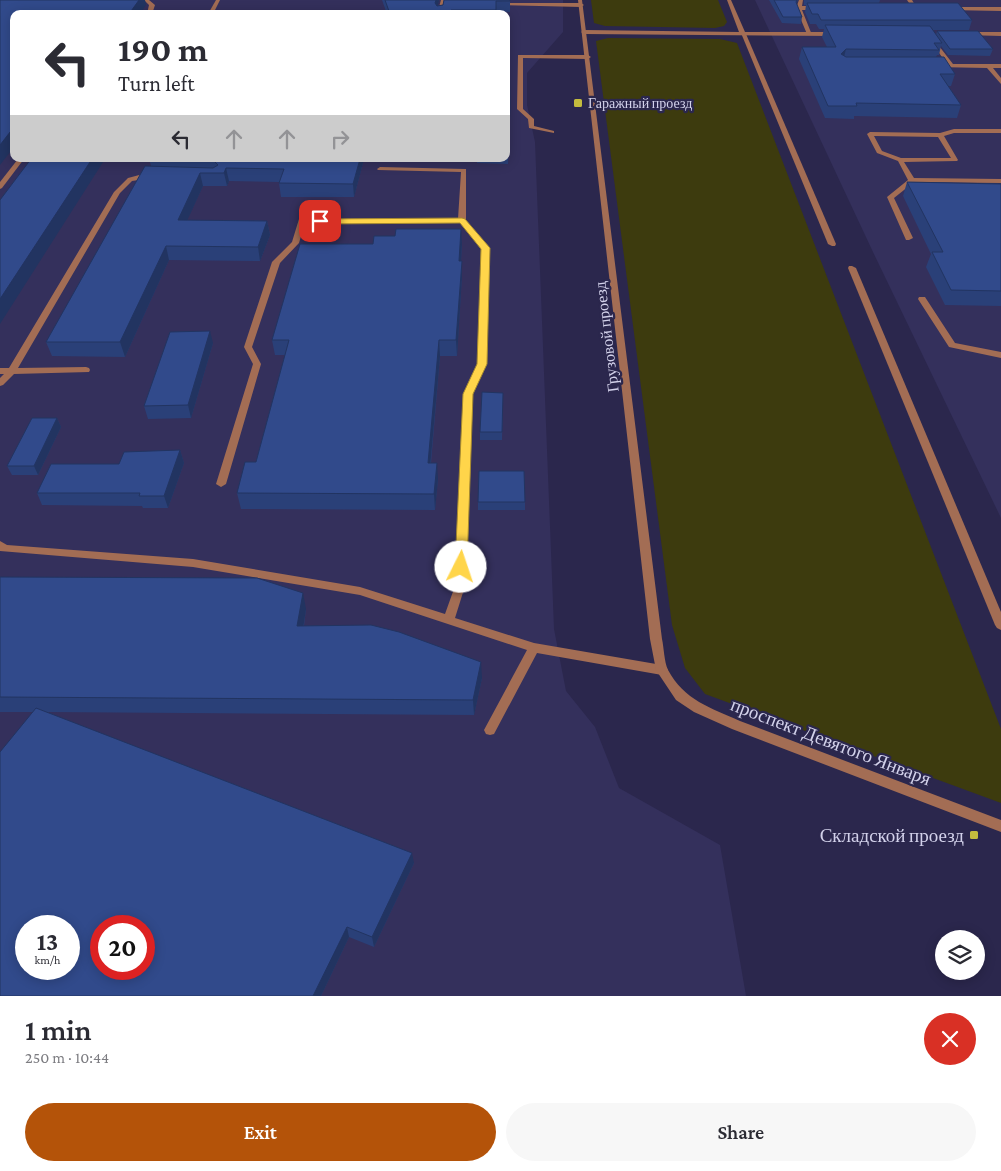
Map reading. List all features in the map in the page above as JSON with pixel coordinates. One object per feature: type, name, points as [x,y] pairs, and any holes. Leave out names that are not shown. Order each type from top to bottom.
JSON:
[{"type":"street","points":[[146,0],[152,5],[150,10]]},
{"type":"street","points":[[729,0],[832,244]]},
{"type":"street","points":[[801,0],[799,8],[810,34]]},
{"type":"street","points":[[910,0],[916,9]]},
{"type":"street","points":[[488,4],[580,2]]},
{"type":"street","name":"Грузовой проезд","points":[[580,2],[656,639],[662,670]]},
{"type":"street","points":[[799,8],[828,8]]},
{"type":"street","points":[[906,8],[926,9]]},
{"type":"street","points":[[944,9],[1001,8]]},
{"type":"street","points":[[584,32],[840,34]]},
{"type":"street","points":[[938,34],[929,34],[951,66]]},
{"type":"street","points":[[956,34],[1001,34]]},
{"type":"street","points":[[552,132],[531,127],[531,119],[520,109],[520,56],[588,57]]},
{"type":"street","points":[[932,66],[1001,66]]},
{"type":"street","points":[[989,66],[1001,82]]},
{"type":"street","points":[[940,135],[955,160],[900,160],[879,152],[870,134],[940,135],[954,131],[1001,131]]},
{"type":"street","points":[[900,160],[912,180]]},
{"type":"street","points":[[1,183],[18,162]]},
{"type":"street","points":[[380,169],[464,170],[462,221],[486,248],[482,364],[468,394],[460,586],[449,619]]},
{"type":"street","points":[[0,383],[12,371],[123,184],[137,175],[156,176]]},
{"type":"street","points":[[909,238],[890,197],[912,180],[1001,181]]},
{"type":"street","points":[[221,484],[257,364],[248,347],[276,262],[295,243],[302,221],[462,221]]},
{"type":"street","points":[[852,268],[1001,625]]},
{"type":"street","points":[[922,299],[952,345],[1001,355]]},
{"type":"street","points":[[0,371],[86,370]]},
{"type":"street","points":[[1,549],[193,563],[360,591],[534,648],[662,670]]},
{"type":"street","points":[[490,730],[534,648]]},
{"type":"street","name":"проспект Девятого Января","points":[[662,670],[680,696],[698,708],[728,722],[1001,826]]},
{"type":"shaded area","points":[[0,0],[563,0],[563,32],[527,73],[527,105],[535,142],[554,629],[566,691],[595,727],[619,788],[720,845],[746,996],[0,996]]},
{"type":"shaded area","points":[[591,0],[718,0],[727,22],[724,26],[715,28],[605,26],[594,23]]},
{"type":"shaded area","points":[[755,0],[1001,0],[1001,518],[873,252]]},
{"type":"shaded area","points":[[608,38],[720,39],[737,43],[1001,729],[1001,803],[705,694],[685,668],[672,625],[596,41]]},
{"type":"building","points":[[0,0],[139,0],[132,10],[10,10],[10,132],[0,145]]},
{"type":"building","points":[[385,0],[436,0],[437,6],[443,5],[444,0],[510,0],[496,1],[496,10],[389,10]]},
{"type":"building","points":[[774,0],[797,0],[796,2],[802,17],[783,17]]},
{"type":"building","points":[[807,3],[958,3],[972,20],[821,20],[818,14],[812,14]]},
{"type":"building","points":[[825,25],[930,26],[942,43],[934,43],[939,50],[846,49],[841,54],[846,57],[944,57],[955,74],[940,74],[961,105],[856,103],[857,106],[828,106],[802,47],[836,47]]},
{"type":"building","points":[[937,31],[978,31],[993,49],[950,49]]},
{"type":"building","points":[[29,162],[90,162],[0,299],[0,200]]},
{"type":"building","points":[[215,162],[359,162],[353,184],[279,183],[284,169],[226,168],[224,173],[200,173],[178,220],[267,221],[258,247],[166,246],[120,342],[46,342],[145,166],[213,168],[218,165]]},
{"type":"building","points":[[907,182],[1001,184],[1001,291],[951,290],[932,252],[943,252]]},
{"type":"building","points":[[396,229],[461,229],[459,261],[462,261],[456,340],[439,340],[428,463],[437,463],[434,494],[237,493],[245,462],[256,462],[289,340],[272,340],[300,244],[373,244],[374,236],[395,236]]},
{"type":"building","points":[[210,331],[188,405],[144,406],[170,332]]},
{"type":"building","points":[[482,392],[503,393],[502,432],[480,432]]},
{"type":"building","points":[[32,418],[57,418],[34,466],[7,466]]},
{"type":"building","points":[[180,450],[164,496],[139,496],[140,493],[37,493],[51,464],[119,464],[124,452]]},
{"type":"building","points":[[479,471],[524,471],[525,502],[478,502]]},
{"type":"building","points":[[0,577],[257,578],[303,593],[297,626],[371,625],[399,632],[481,662],[473,700],[0,697]]},
{"type":"building","points":[[36,708],[412,853],[372,937],[347,927],[313,996],[0,996],[0,752]]},
{"type":"place","name":"Гаражный проезд","points":[[578,103]]},
{"type":"place","name":"Складской проезд","points":[[974,835]]},
{"type":"route","points":[[320,221],[462,221],[486,248],[482,364],[468,394],[461,567]]}]
